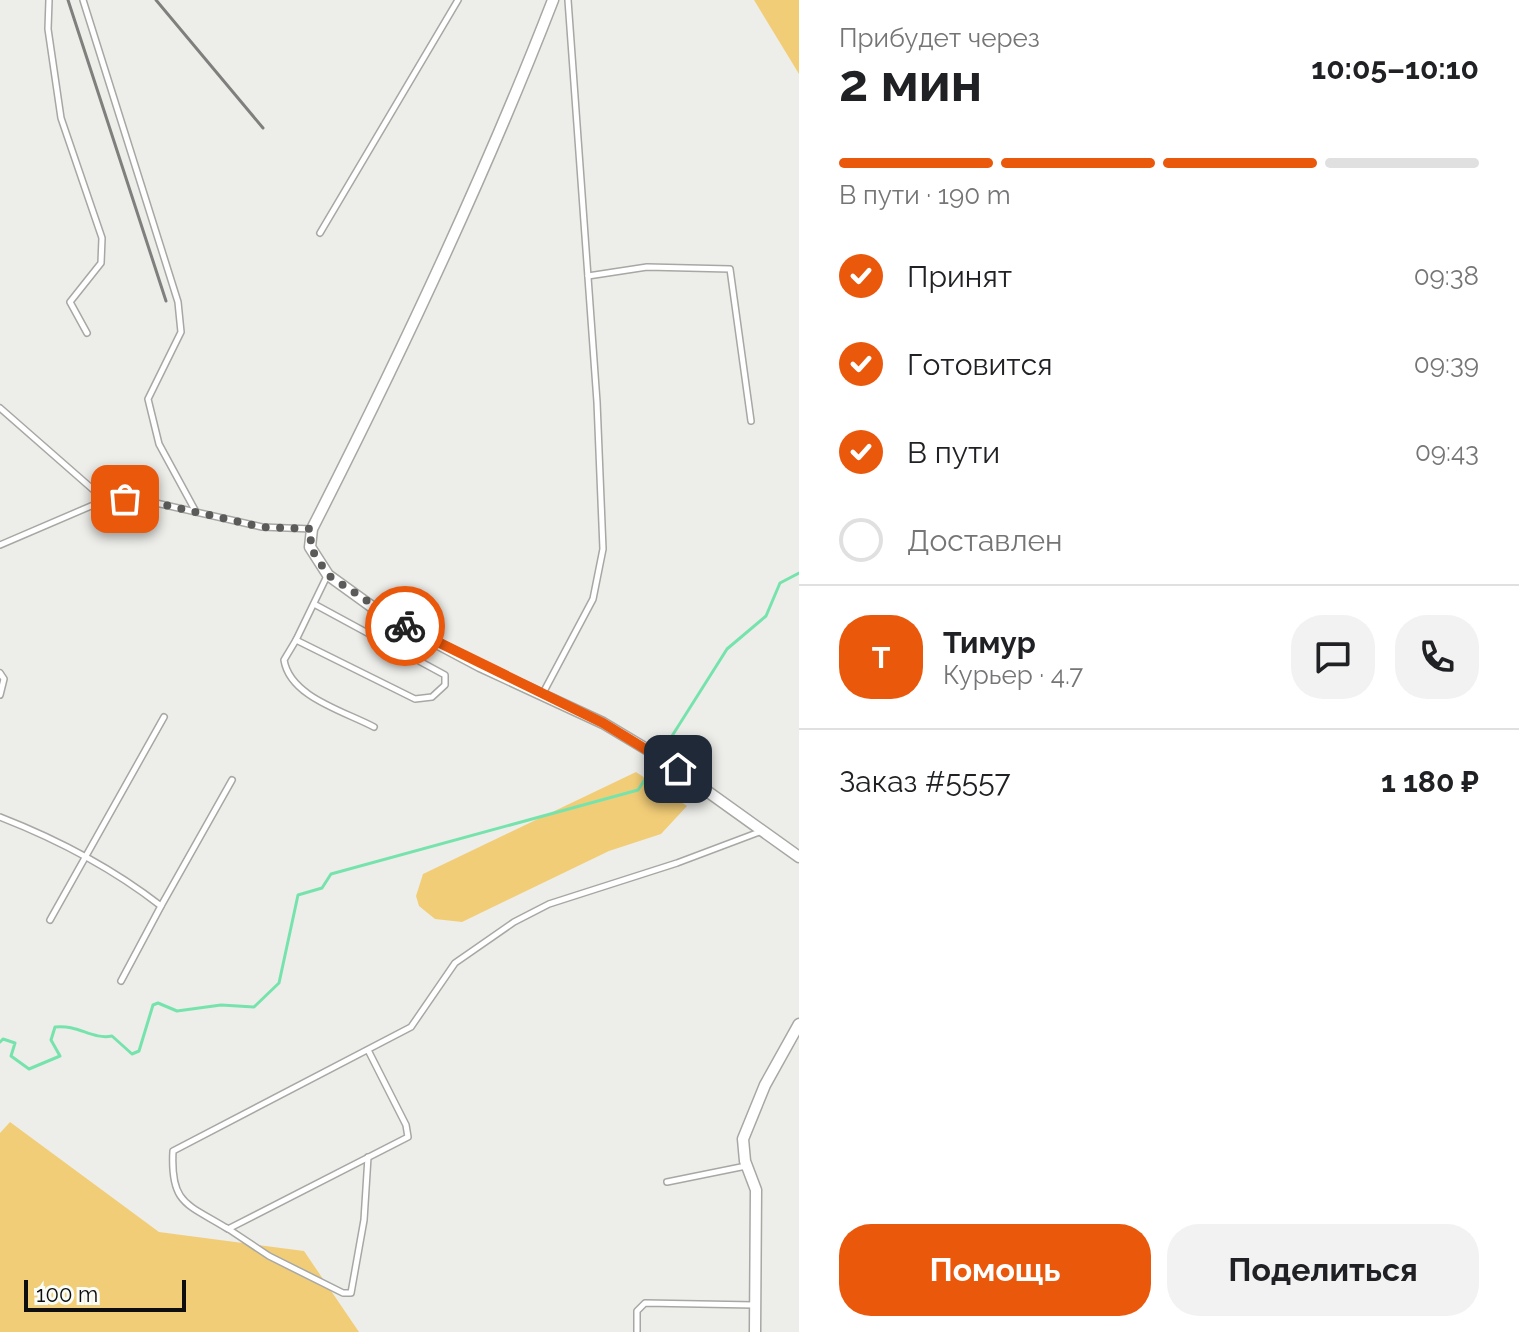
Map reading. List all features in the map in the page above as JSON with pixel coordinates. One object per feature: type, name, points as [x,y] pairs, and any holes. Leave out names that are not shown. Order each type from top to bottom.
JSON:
[{"type":"street","points":[[553,0],[507,117],[380,394],[312,529],[310,547],[328,575],[382,614],[603,723],[658,756],[799,857]]},
{"type":"street","points":[[755,1332],[756,1190],[747,1165],[743,1139],[799,1024]]},
{"type":"lane","points":[[49,0],[48,29],[61,118],[102,238],[101,263],[70,302],[87,333]]},
{"type":"lane","points":[[83,0],[178,302],[181,332],[148,399],[159,444],[196,512]]},
{"type":"lane","points":[[320,233],[458,0]]},
{"type":"lane","points":[[542,695],[593,599],[603,549],[568,0]]},
{"type":"lane","points":[[588,276],[647,267],[730,269],[751,421]]},
{"type":"lane","points":[[0,408],[105,500]]},
{"type":"lane","points":[[0,545],[105,500],[134,498],[262,527],[312,529]]},
{"type":"lane","points":[[328,575],[284,660],[286,675],[303,691],[374,727]]},
{"type":"lane","points":[[296,640],[415,699],[432,697],[445,685],[445,675],[314,604]]},
{"type":"lane","points":[[0,673],[4,679],[0,695]]},
{"type":"lane","points":[[50,920],[164,717]]},
{"type":"lane","points":[[121,981],[232,780]]},
{"type":"lane","points":[[0,817],[85,854],[125,878],[161,906]]},
{"type":"lane","points":[[368,1050],[406,1125],[408,1137],[228,1229],[193,1212],[171,1181],[173,1151],[411,1027],[455,963],[514,922],[549,904],[677,863],[763,831]]},
{"type":"lane","points":[[224,1226],[269,1256],[343,1293],[351,1293],[364,1220],[368,1157]]},
{"type":"lane","points":[[667,1182],[747,1165]]},
{"type":"lane","points":[[637,1331],[637,1311],[645,1303],[755,1305]]},
{"type":"shaded area","points":[[754,0],[799,0],[799,74]]},
{"type":"shaded area","points":[[636,772],[687,806],[661,834],[609,851],[462,922],[435,919],[419,906],[416,896],[423,874]]},
{"type":"shaded area","points":[[10,1122],[159,1232],[304,1251],[359,1332],[0,1332],[0,1133]]},
{"type":"waterway","points":[[672,736],[727,649],[766,616],[780,583],[799,573]]},
{"type":"waterway","points":[[0,1042],[3,1039],[15,1043],[11,1056],[29,1069],[60,1056],[51,1040],[55,1027],[112,1036],[132,1054],[139,1051],[153,1005],[158,1003],[177,1011],[221,1005],[254,1007],[279,983],[298,895],[322,888],[331,874],[638,790],[650,772]]},
{"type":"railway","points":[[68,0],[166,301]]},
{"type":"railway","points":[[156,0],[263,128]]},
{"type":"way so far","points":[[125,499],[134,498],[262,527],[312,529],[310,547],[328,575],[382,614],[405,626]]},
{"type":"route","points":[[405,626],[480,666],[603,723],[678,769]]}]
